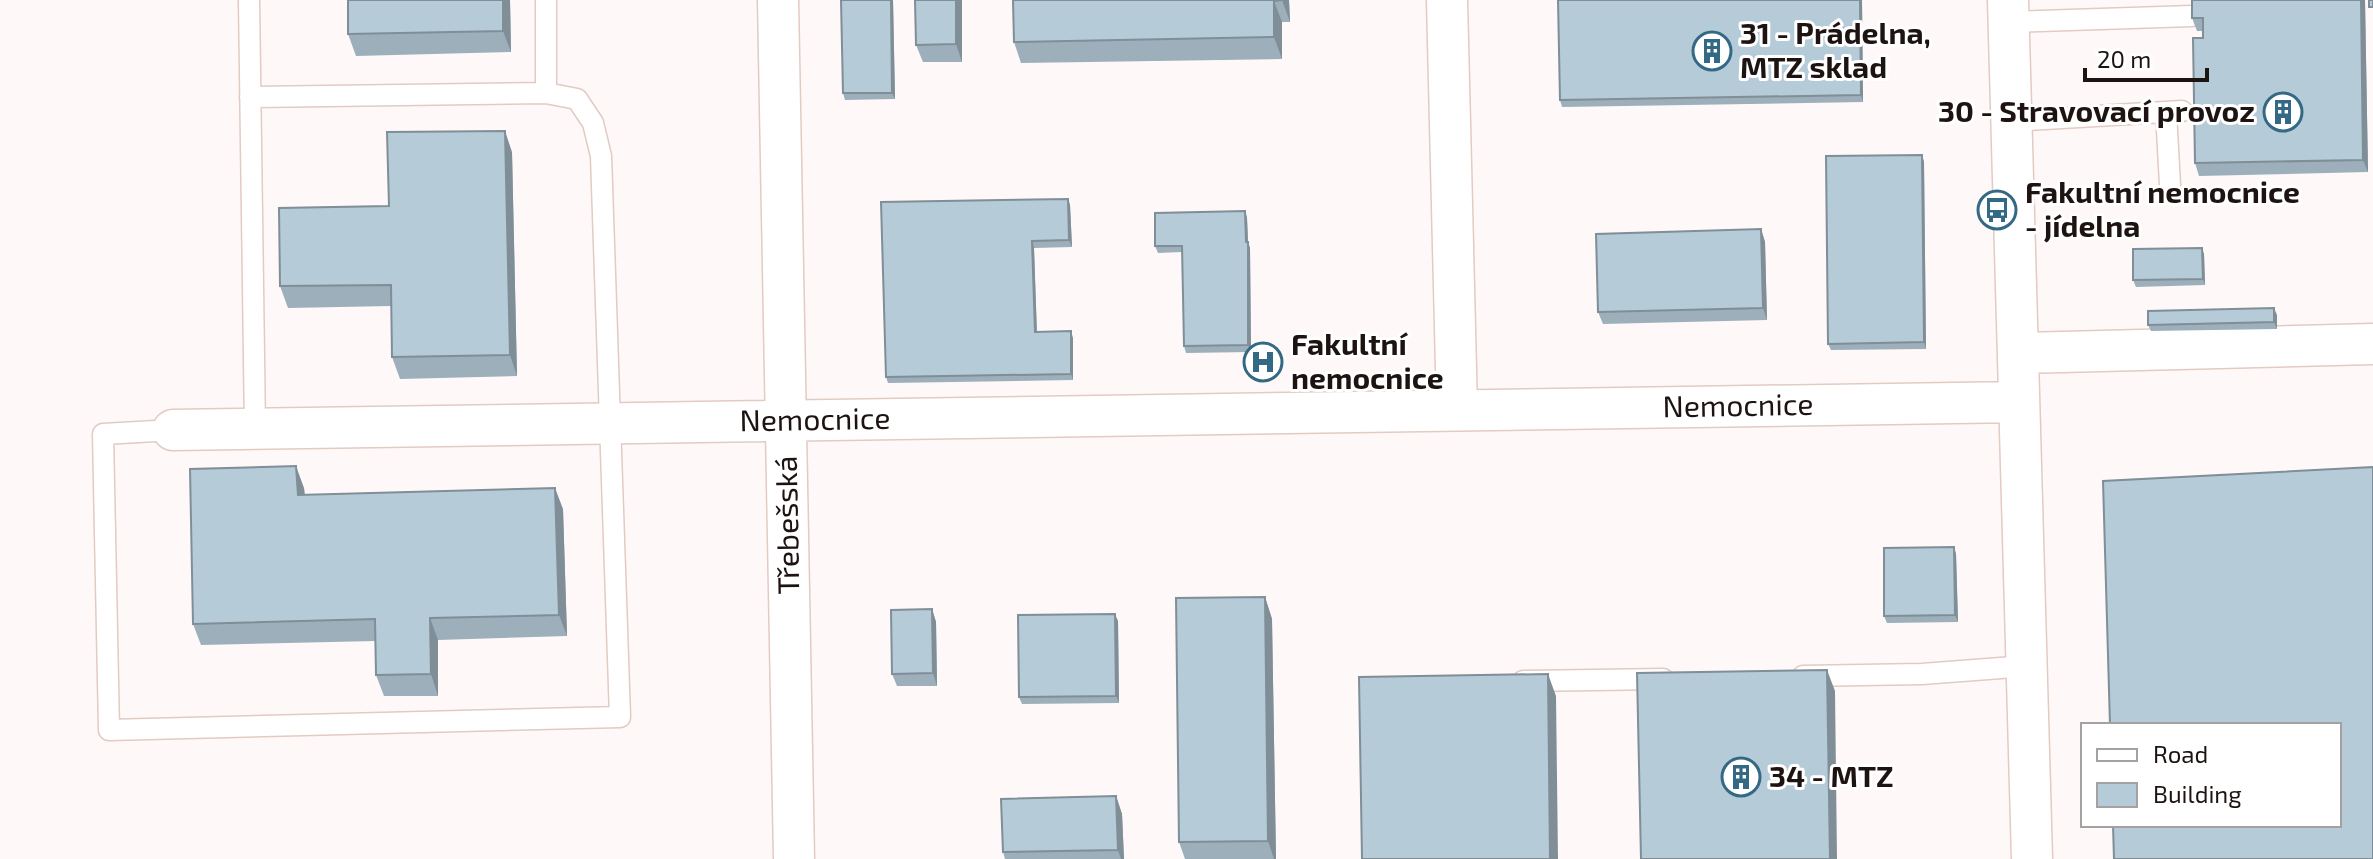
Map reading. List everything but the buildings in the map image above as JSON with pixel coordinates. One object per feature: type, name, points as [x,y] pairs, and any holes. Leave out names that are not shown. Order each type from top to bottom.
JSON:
[{"type":"street","name":"Třebešská","points":[[778,0],[794,859]]},
{"type":"street","points":[[1447,0],[1457,410]]},
{"type":"street","points":[[2008,11],[2032,859]]},
{"type":"street","points":[[2018,353],[2373,344]]},
{"type":"street","name":"Nemocnice","points":[[173,430],[2019,402]]},
{"type":"lane","points":[[249,0],[255,429]]},
{"type":"lane","points":[[546,0],[546,93]]},
{"type":"lane","points":[[2008,11],[2192,16]]},
{"type":"lane","points":[[173,430],[103,434],[109,730],[620,717],[601,156],[593,123],[577,99],[546,93],[250,97]]},
{"type":"lane","points":[[2011,121],[2174,112],[2170,185]]},
{"type":"lane","points":[[1779,676],[1922,674],[2027,666]]},
{"type":"lane","points":[[1507,681],[1683,678]]},
{"type":"place","name":"31 - Prádelna, MTZ sklad","points":[[1712,51]]},
{"type":"place","name":"30 - Stravovací provoz","points":[[2283,112]]},
{"type":"place","name":"Fakultní nemocnice - jídelna","points":[[1997,210]]},
{"type":"place","name":"Fakultní nemocnice","points":[[1263,362]]},
{"type":"place","name":"34 - MTZ","points":[[1741,777]]}]
